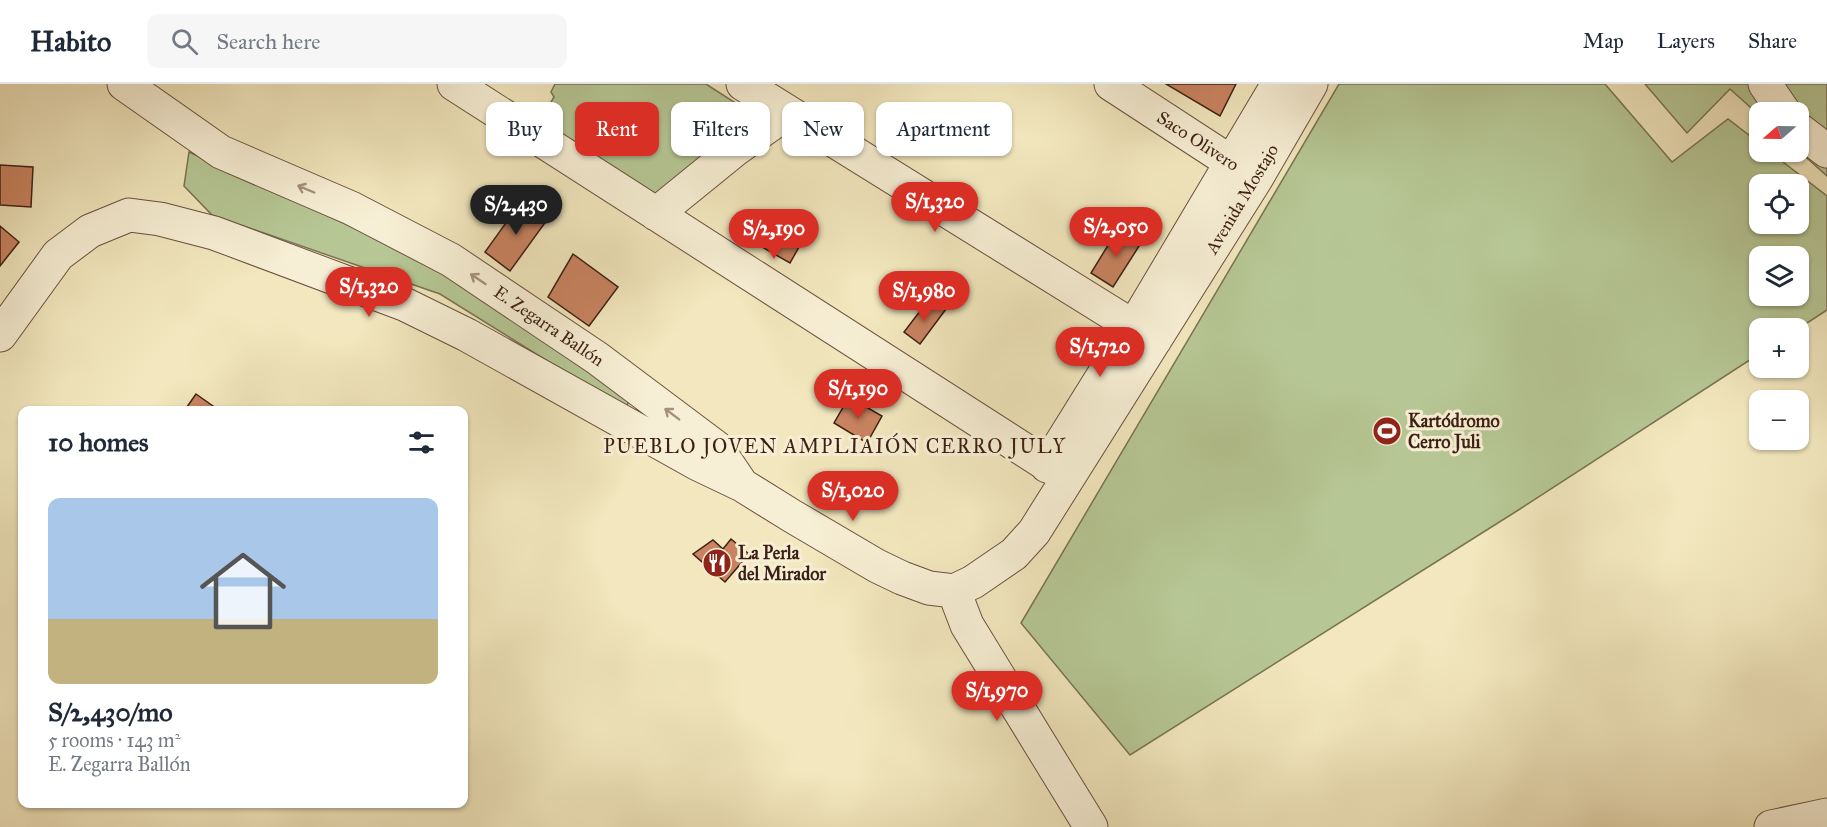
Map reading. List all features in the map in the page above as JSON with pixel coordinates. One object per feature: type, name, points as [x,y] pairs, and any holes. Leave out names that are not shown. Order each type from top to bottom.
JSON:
[{"type":"street","name":"E. Zegarra Ballón","points":[[124,84],[221,152],[351,208],[451,260],[597,358],[717,448],[742,485],[877,566],[929,588],[954,591]]},
{"type":"street","points":[[454,84],[1058,472]]},
{"type":"street","points":[[743,84],[782,108]]},
{"type":"street","name":"Saco Olivero","points":[[1111,84],[1243,170]]},
{"type":"street","points":[[1091,827],[967,625],[954,591],[973,582],[1014,554],[1034,532],[1058,472],[1243,170],[1278,84]]},
{"type":"street","name":"Avenida Mostajo","points":[[1243,170],[1311,84]]},
{"type":"street","points":[[1765,84],[1777,102]]},
{"type":"street","points":[[656,214],[736,149],[782,116]]},
{"type":"street","points":[[1809,137],[1827,151]]},
{"type":"street","points":[[859,156],[1144,333]]},
{"type":"street","points":[[0,335],[58,255],[90,231],[129,214],[160,219],[214,233],[404,304],[467,335],[698,464],[742,485]]},
{"type":"street","points":[[1771,827],[1827,815]]},
{"type":"green space","points":[[555,84],[706,84],[734,102],[671,102],[671,156],[716,156],[665,202],[594,156],[659,156],[659,102],[575,102],[575,144],[563,136],[563,102],[551,102],[554,97],[551,92]]},
{"type":"green space","name":"Kartódromo Cerro Juli","points":[[1339,84],[1605,84],[1672,162],[1728,119],[1749,135],[1749,162],[1783,162],[1798,174],[1749,174],[1749,234],[1809,234],[1809,182],[1827,196],[1827,310],[1809,322],[1809,318],[1749,318],[1749,360],[1520,509],[1130,755],[1021,623]]},
{"type":"green space","points":[[1645,84],[1827,84],[1827,176],[1809,160],[1809,102],[1749,102],[1749,106],[1730,89],[1687,133]]},
{"type":"green space","points":[[189,152],[454,274],[631,392],[626,410],[440,294],[212,215],[184,186]]},
{"type":"building","points":[[1166,84],[1236,84],[1220,116]]},
{"type":"building","points":[[0,165],[33,167],[31,207],[0,205]]},
{"type":"building","points":[[521,202],[547,220],[510,271],[485,252]]},
{"type":"building","points":[[773,211],[808,231],[790,263],[755,243]]},
{"type":"building","points":[[0,226],[19,242],[0,266]]},
{"type":"building","points":[[1118,229],[1141,243],[1113,287],[1091,273]]},
{"type":"building","points":[[573,254],[618,287],[589,326],[548,297]]},
{"type":"building","points":[[927,302],[946,309],[920,344],[904,332]]},
{"type":"building","points":[[196,394],[213,406],[188,406]]},
{"type":"building","points":[[849,397],[882,416],[867,443],[834,423]]},
{"type":"building","points":[[731,539],[749,554],[725,582],[693,554],[713,540],[723,549]]},
{"type":"place","name":"Kartódromo Cerro Juli","points":[[1387,431]]},
{"type":"place","name":"La Perla del Mirador","points":[[717,563]]},
{"type":"district","name":"PUEBLO JOVEN AMPLIAIÓN CERRO JULY","points":[[835,446]]}]
